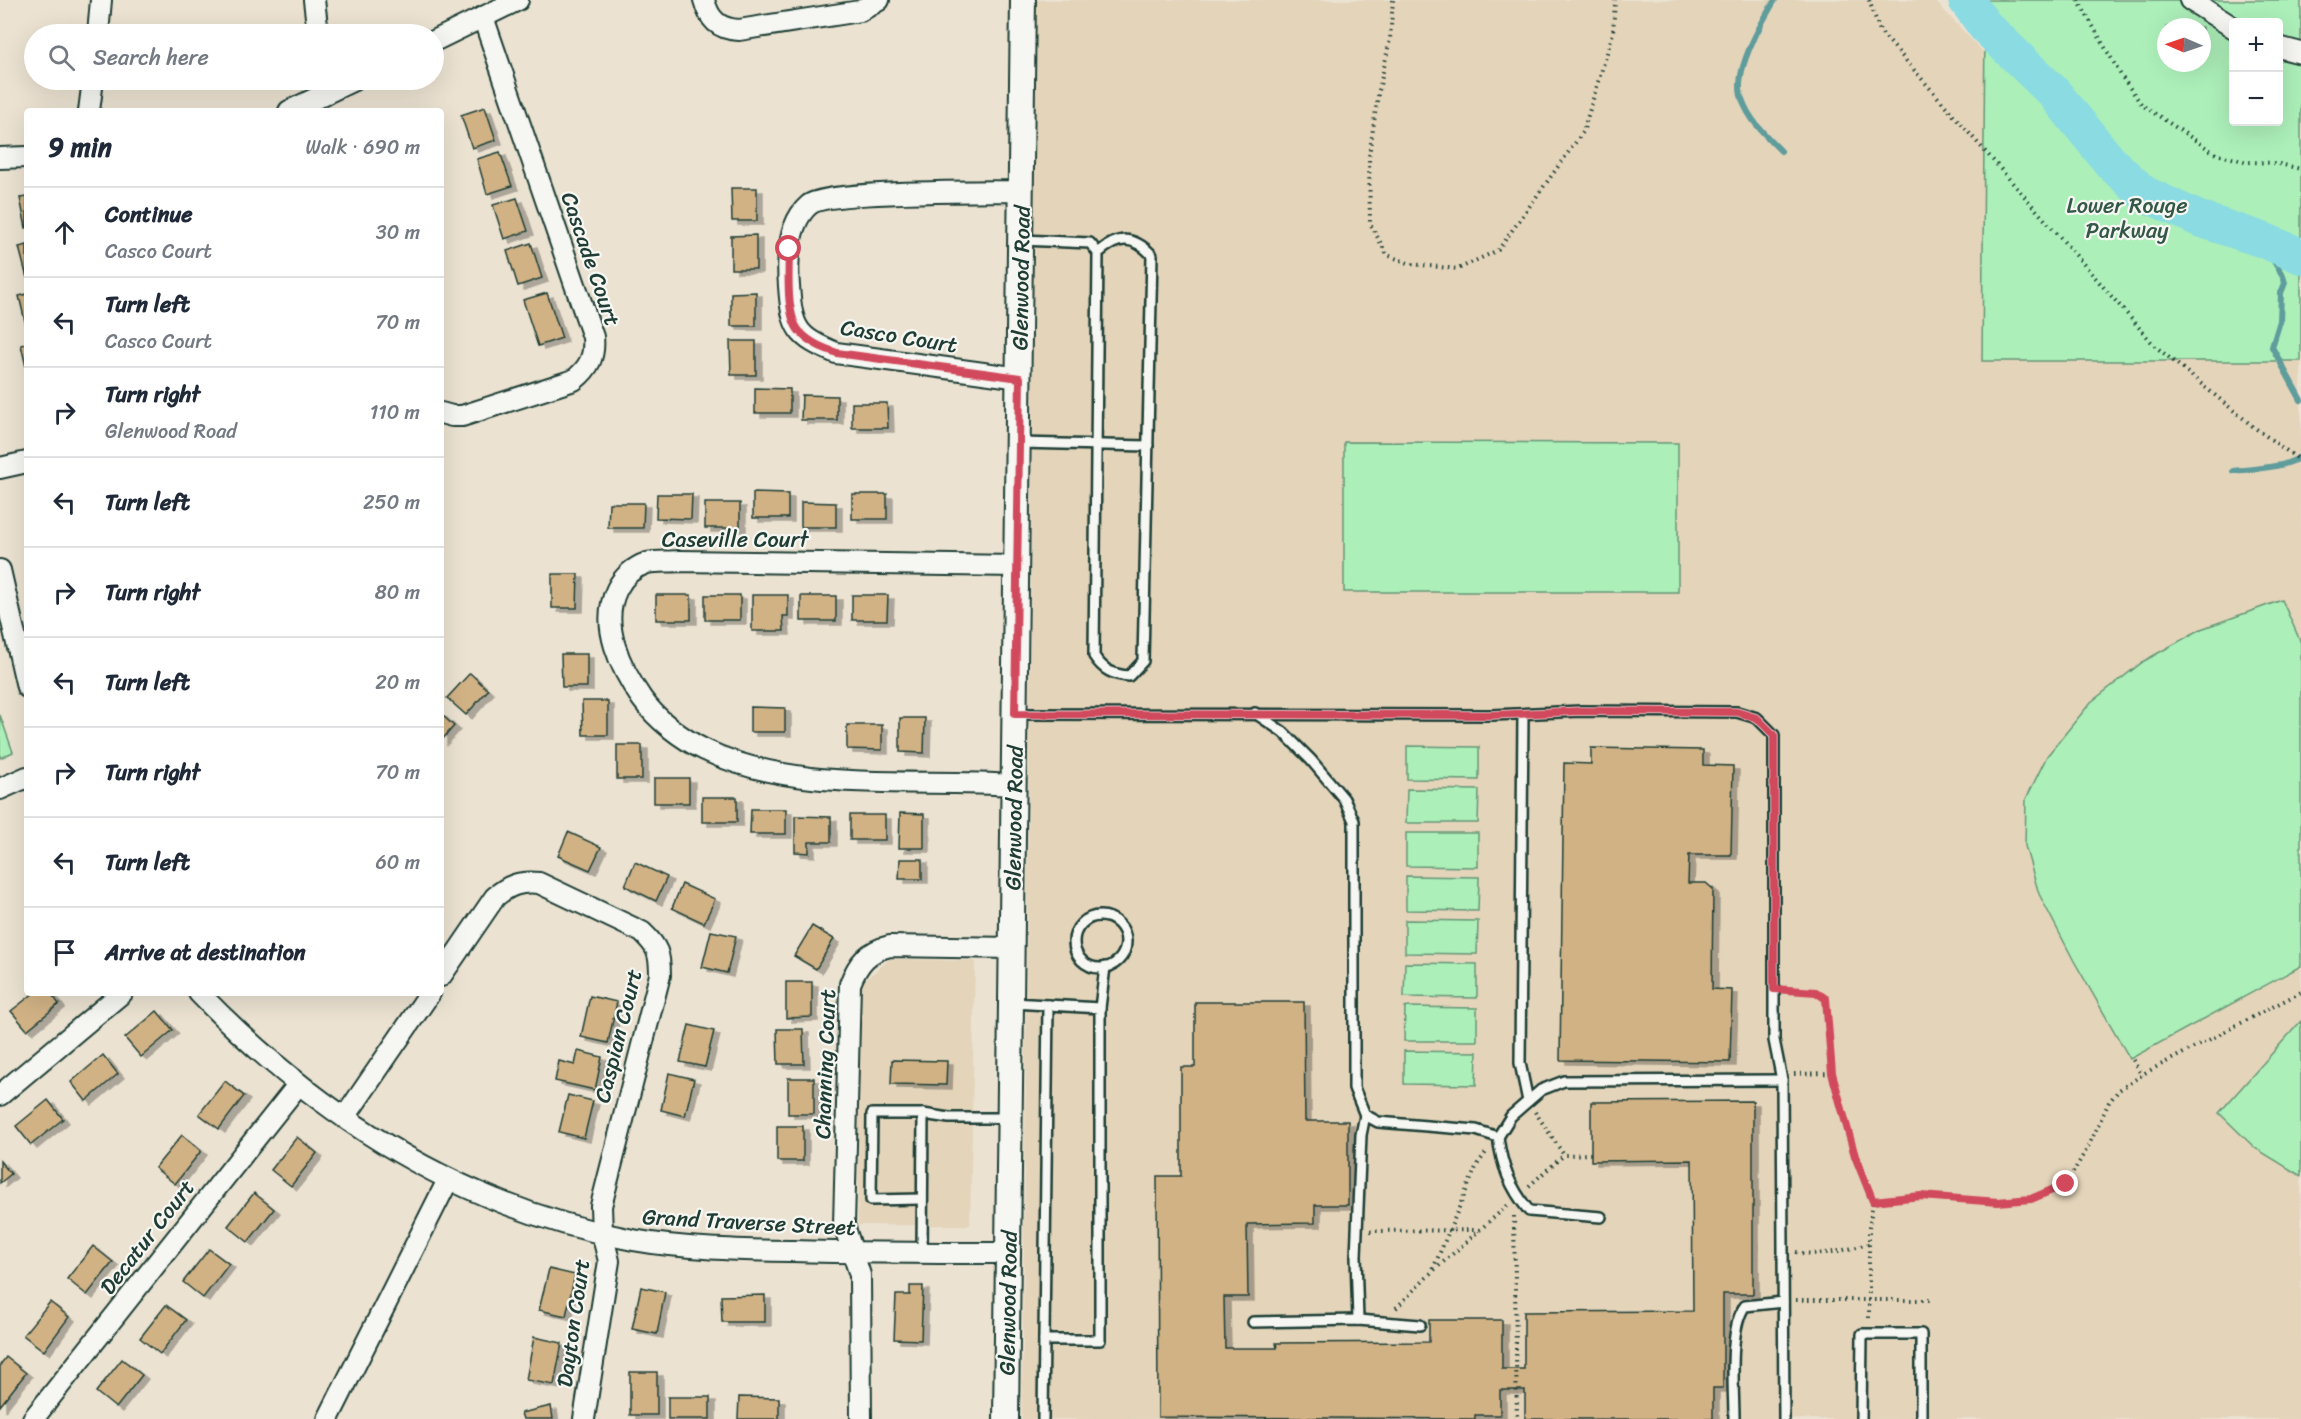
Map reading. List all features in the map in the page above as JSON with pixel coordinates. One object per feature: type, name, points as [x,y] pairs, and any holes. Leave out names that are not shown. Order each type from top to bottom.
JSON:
[{"type":"street","points":[[99,24],[101,0]]},
{"type":"street","points":[[314,0],[317,24]]},
{"type":"street","points":[[444,36],[518,0]]},
{"type":"street","points":[[704,0],[707,14],[713,22],[728,30],[860,11],[879,0]]},
{"type":"street","name":"Glenwood Road","points":[[1006,1419],[1010,1253],[1023,0]]},
{"type":"street","points":[[2190,0],[2229,25]]},
{"type":"street","name":"Cascade Court","points":[[444,414],[462,416],[574,380],[592,361],[594,348],[593,338],[483,17]]},
{"type":"street","points":[[2283,49],[2301,53]]},
{"type":"street","points":[[89,108],[92,90]]},
{"type":"street","points":[[301,108],[330,90]]},
{"type":"street","points":[[0,158],[24,157]]},
{"type":"street","name":"Casco Court","points":[[1020,378],[837,353],[813,344],[798,331],[792,313],[789,249],[799,217],[811,203],[850,195],[1022,191]]},
{"type":"street","points":[[0,468],[24,463]]},
{"type":"street","name":"Caseville Court","points":[[1014,785],[973,782],[821,780],[787,776],[705,750],[663,721],[643,699],[621,662],[613,638],[611,606],[621,582],[628,574],[646,563],[679,561],[1017,566]]},
{"type":"street","points":[[0,570],[24,674]]},
{"type":"street","points":[[0,789],[24,778]]},
{"type":"street","name":"Caspian Court","points":[[444,972],[495,897],[516,883],[539,883],[642,932],[654,943],[660,959],[660,975],[601,1206],[602,1233]]},
{"type":"street","name":"Channing Court","points":[[855,1253],[844,1225],[848,1004],[850,984],[856,969],[871,953],[890,946],[1013,948]]},
{"type":"street","points":[[0,1095],[118,996]]},
{"type":"street","name":"Grand Traverse Street","points":[[202,996],[257,1050],[298,1085],[345,1117],[448,1180],[517,1210],[551,1221],[636,1241],[735,1250],[1010,1253]]},
{"type":"street","points":[[345,1117],[428,996]]},
{"type":"street","name":"Decatur Court","points":[[33,1419],[298,1085]]},
{"type":"street","points":[[328,1419],[448,1180]]},
{"type":"street","name":"Dayton Court","points":[[584,1419],[609,1261],[602,1233]]},
{"type":"street","points":[[855,1253],[860,1275],[861,1419]]},
{"type":"lane","points":[[1021,240],[1090,243],[1098,253],[1094,656],[1100,665],[1114,675],[1129,676],[1143,661],[1152,255],[1140,243],[1122,240],[1110,243],[1098,253]]},
{"type":"lane","points":[[1019,443],[1148,446]]},
{"type":"lane","points":[[1015,714],[1522,714],[1581,711],[1737,712],[1757,718],[1774,735],[1774,1040],[1782,1077],[1784,1419]]},
{"type":"lane","points":[[1255,713],[1283,732],[1311,760],[1344,799],[1353,821],[1354,1088],[1365,1115],[1361,1136],[1356,1256],[1358,1320]]},
{"type":"lane","points":[[1522,714],[1520,1063],[1528,1101]]},
{"type":"lane","points":[[1097,916],[1113,920],[1125,933],[1126,942],[1120,959],[1105,967],[1088,965],[1081,960],[1074,945],[1077,929],[1082,923],[1097,916]]},
{"type":"lane","points":[[1044,1340],[1100,1340],[1100,1008],[1105,967]]},
{"type":"lane","points":[[1012,1003],[1100,1008]]},
{"type":"lane","points":[[1043,1419],[1048,1005]]},
{"type":"lane","points":[[1601,1217],[1530,1211],[1518,1196],[1501,1162],[1498,1137],[1511,1116],[1541,1090],[1564,1081],[1782,1077]]},
{"type":"lane","points":[[922,1199],[871,1200],[872,1114],[1011,1118]]},
{"type":"lane","points":[[922,1253],[923,1114]]},
{"type":"lane","points":[[1365,1115],[1378,1122],[1476,1130],[1498,1137]]},
{"type":"lane","points":[[1734,1419],[1734,1335],[1737,1316],[1744,1306],[1783,1301]]},
{"type":"lane","points":[[1253,1322],[1358,1320],[1420,1325]]},
{"type":"lane","points":[[1861,1419],[1862,1334],[1921,1334],[1921,1419]]},
{"type":"path","points":[[1393,0],[1390,39],[1378,95],[1369,156],[1370,223],[1387,255],[1412,264],[1458,269],[1498,250],[1583,132],[1613,33],[1615,0]]},
{"type":"path","points":[[1869,0],[1880,31],[2155,346],[2255,428],[2301,461]]},
{"type":"path","points":[[2078,0],[2122,77],[2142,105],[2216,154],[2247,162],[2275,163],[2301,169]]},
{"type":"path","points":[[1774,989],[1816,992],[1826,999],[1832,1073],[1848,1135],[1873,1201],[1869,1244],[1870,1334]]},
{"type":"path","points":[[1873,1201],[1921,1196],[1998,1202],[2031,1199],[2066,1184],[2087,1149],[2109,1102],[2120,1090],[2142,1076],[2301,992]]},
{"type":"path","points":[[2133,1060],[2142,1076]]},
{"type":"path","points":[[1782,1077],[1832,1073]]},
{"type":"path","points":[[1528,1101],[1564,1155]]},
{"type":"path","points":[[1431,1273],[1477,1165],[1498,1137]]},
{"type":"path","points":[[1383,1322],[1431,1273],[1564,1155],[1591,1154]]},
{"type":"path","points":[[1517,1419],[1514,1212],[1518,1196]]},
{"type":"path","points":[[1358,1231],[1480,1230]]},
{"type":"path","points":[[1783,1250],[1806,1254],[1834,1253],[1869,1244]]},
{"type":"path","points":[[1783,1301],[1934,1300]]},
{"type":"shaded area","points":[[1037,0],[1934,0],[1985,54],[1982,361],[2301,361],[2301,1419],[1022,1419]]},
{"type":"shaded area","points":[[890,959],[975,961],[970,1225],[858,1225],[860,984]]},
{"type":"green space","name":"Lower Rouge Parkway","points":[[1966,0],[2301,0],[2301,361],[1982,361],[1985,27]]},
{"type":"green space","points":[[1344,442],[1678,443],[1678,592],[1344,592]]},
{"type":"green space","points":[[2282,600],[2301,643],[2301,966],[2130,1059],[2039,894],[2025,846],[2026,799],[2047,756],[2091,702],[2144,661],[2201,629]]},
{"type":"green space","points":[[0,715],[13,752],[0,758]]},
{"type":"green space","points":[[1407,746],[1479,747],[1479,780],[1407,779]]},
{"type":"green space","points":[[1407,789],[1479,790],[1478,823],[1406,823]]},
{"type":"green space","points":[[1406,833],[1478,833],[1478,867],[1406,866]]},
{"type":"green space","points":[[1406,876],[1479,877],[1478,911],[1406,910]]},
{"type":"green space","points":[[1405,920],[1478,921],[1477,954],[1405,953]]},
{"type":"green space","points":[[1405,963],[1477,964],[1477,998],[1404,997]]},
{"type":"green space","points":[[1405,1007],[1477,1008],[1477,1041],[1404,1041]]},
{"type":"green space","points":[[2301,1021],[2301,1176],[2255,1148],[2219,1113]]},
{"type":"green space","points":[[1404,1051],[1477,1052],[1476,1085],[1404,1084]]},
{"type":"building","points":[[485,107],[496,140],[472,148],[461,115]]},
{"type":"building","points":[[500,152],[512,186],[487,194],[477,159]]},
{"type":"building","points":[[731,188],[757,188],[757,221],[732,221]]},
{"type":"building","points":[[24,197],[24,218],[20,198]]},
{"type":"building","points":[[517,198],[528,231],[504,239],[493,205]]},
{"type":"building","points":[[756,235],[756,269],[731,269],[731,236]]},
{"type":"building","points":[[531,243],[542,278],[518,286],[507,251]]},
{"type":"building","points":[[24,246],[24,266],[19,247]]},
{"type":"building","points":[[756,292],[756,326],[731,326],[731,293]]},
{"type":"building","points":[[547,293],[562,338],[538,346],[523,300]]},
{"type":"building","points":[[24,295],[24,317],[19,296]]},
{"type":"building","points":[[730,341],[756,341],[756,375],[731,375]]},
{"type":"building","points":[[755,388],[790,389],[790,413],[755,413]]},
{"type":"building","points":[[802,395],[837,396],[837,420],[801,420]]},
{"type":"building","points":[[852,403],[887,403],[888,428],[852,428]]},
{"type":"building","points":[[753,493],[788,494],[788,518],[753,518]]},
{"type":"building","points":[[657,494],[692,494],[691,519],[656,518]]},
{"type":"building","points":[[852,494],[887,494],[887,519],[852,519]]},
{"type":"building","points":[[801,502],[836,503],[836,527],[801,527]]},
{"type":"building","points":[[609,503],[644,503],[643,528],[608,528]]},
{"type":"building","points":[[705,503],[740,503],[740,528],[705,528]]},
{"type":"building","points":[[552,574],[578,574],[577,608],[552,608]]},
{"type":"building","points":[[656,595],[691,595],[691,620],[656,620]]},
{"type":"building","points":[[705,595],[740,595],[740,620],[705,620]]},
{"type":"building","points":[[752,595],[788,595],[788,616],[783,616],[784,631],[752,631]]},
{"type":"building","points":[[852,595],[888,595],[887,620],[852,620]]},
{"type":"building","points":[[801,596],[836,596],[836,621],[801,621]]},
{"type":"building","points":[[561,654],[587,654],[587,687],[562,687]]},
{"type":"building","points":[[470,673],[488,690],[466,715],[447,698]]},
{"type":"building","points":[[582,701],[608,701],[608,735],[583,735]]},
{"type":"building","points":[[750,707],[785,708],[785,732],[750,732]]},
{"type":"building","points":[[444,717],[454,726],[444,738]]},
{"type":"building","points":[[900,718],[925,718],[924,753],[900,752]]},
{"type":"building","points":[[847,725],[882,725],[882,750],[847,749]]},
{"type":"building","points":[[617,745],[642,745],[642,779],[617,779]]},
{"type":"building","points":[[1591,748],[1703,750],[1703,765],[1733,766],[1731,855],[1689,855],[1688,883],[1706,883],[1713,889],[1712,989],[1732,990],[1730,1062],[1560,1060],[1564,763],[1591,764]]},
{"type":"building","points":[[654,778],[689,778],[689,803],[654,803]]},
{"type":"building","points":[[702,797],[737,797],[737,822],[702,822]]},
{"type":"building","points":[[751,809],[786,809],[786,834],[750,834]]},
{"type":"building","points":[[900,813],[924,814],[924,848],[899,848]]},
{"type":"building","points":[[850,815],[885,815],[885,840],[850,840]]},
{"type":"building","points":[[795,816],[831,817],[831,842],[809,842],[809,853],[795,852]]},
{"type":"building","points":[[568,832],[601,847],[590,870],[558,856]]},
{"type":"building","points":[[900,859],[922,859],[922,879],[899,879]]},
{"type":"building","points":[[635,862],[667,877],[656,901],[625,886]]},
{"type":"building","points":[[682,884],[715,899],[704,923],[672,908]]},
{"type":"building","points":[[812,926],[834,939],[816,969],[794,956]]},
{"type":"building","points":[[711,931],[736,936],[727,973],[702,967]]},
{"type":"building","points":[[786,982],[812,982],[812,1017],[786,1018]]},
{"type":"building","points":[[30,996],[53,996],[59,1004],[27,1030],[11,1011]]},
{"type":"building","points":[[590,996],[617,1002],[608,1043],[581,1037]]},
{"type":"building","points":[[1195,1002],[1304,1002],[1305,1121],[1348,1121],[1348,1205],[1315,1205],[1315,1223],[1247,1224],[1248,1297],[1224,1297],[1225,1348],[1277,1348],[1276,1343],[1429,1342],[1429,1320],[1502,1320],[1502,1369],[1524,1369],[1524,1312],[1693,1311],[1692,1160],[1591,1161],[1591,1102],[1753,1101],[1753,1294],[1723,1294],[1723,1388],[1713,1388],[1713,1419],[1525,1419],[1525,1390],[1500,1390],[1500,1415],[1475,1415],[1475,1419],[1158,1417],[1157,1176],[1181,1176],[1181,1067],[1195,1067]]},
{"type":"building","points":[[157,1011],[173,1030],[141,1057],[125,1038]]},
{"type":"building","points":[[689,1025],[714,1031],[705,1067],[680,1062]]},
{"type":"building","points":[[777,1029],[803,1029],[804,1064],[778,1064]]},
{"type":"building","points":[[578,1051],[602,1057],[595,1090],[555,1081],[559,1061],[575,1065]]},
{"type":"building","points":[[103,1055],[118,1074],[86,1101],[71,1082]]},
{"type":"building","points":[[892,1060],[947,1061],[946,1085],[891,1084]]},
{"type":"building","points":[[669,1073],[694,1079],[685,1116],[661,1110]]},
{"type":"building","points":[[788,1078],[814,1078],[814,1114],[788,1114]]},
{"type":"building","points":[[225,1081],[244,1096],[219,1129],[199,1114]]},
{"type":"building","points":[[568,1095],[593,1101],[584,1138],[559,1132]]},
{"type":"building","points":[[48,1100],[63,1119],[31,1145],[16,1126]]},
{"type":"building","points":[[777,1126],[803,1126],[803,1161],[777,1161]]},
{"type":"building","points":[[182,1135],[201,1151],[175,1184],[155,1168]]},
{"type":"building","points":[[297,1137],[317,1153],[291,1186],[271,1170]]},
{"type":"building","points":[[0,1161],[11,1174],[0,1183]]},
{"type":"building","points":[[254,1193],[274,1209],[248,1242],[228,1226]]},
{"type":"building","points":[[93,1246],[113,1262],[87,1295],[67,1279]]},
{"type":"building","points":[[209,1249],[229,1264],[203,1298],[183,1282]]},
{"type":"building","points":[[549,1269],[575,1275],[566,1316],[539,1310]]},
{"type":"building","points":[[910,1286],[923,1286],[921,1340],[894,1339],[896,1295],[910,1295]]},
{"type":"building","points":[[641,1287],[665,1292],[657,1334],[632,1329]]},
{"type":"building","points":[[765,1295],[765,1322],[722,1322],[721,1296]]},
{"type":"building","points":[[50,1302],[69,1317],[44,1351],[23,1335]]},
{"type":"building","points":[[166,1305],[186,1320],[160,1354],[140,1338]]},
{"type":"building","points":[[534,1337],[562,1343],[554,1385],[526,1380]]},
{"type":"building","points":[[6,1357],[26,1373],[0,1406],[0,1365]]},
{"type":"building","points":[[122,1359],[142,1375],[116,1408],[96,1392]]},
{"type":"building","points":[[630,1372],[657,1372],[657,1415],[630,1415]]},
{"type":"building","points":[[668,1397],[710,1397],[710,1419],[668,1419]]},
{"type":"building","points":[[739,1397],[779,1398],[779,1419],[738,1419]]},
{"type":"building","points":[[551,1406],[553,1419],[523,1419],[521,1413]]},
{"type":"waterway","points":[[1775,0],[1744,62],[1740,88],[1749,114],[1781,151]]},
{"type":"waterway","points":[[1966,0],[1985,26],[2055,94],[2111,163],[2143,193],[2199,219],[2263,240],[2301,256]]},
{"type":"waterway","points":[[2268,242],[2273,260],[2285,283],[2281,293],[2280,321],[2272,347],[2301,400]]},
{"type":"waterway","points":[[2233,471],[2278,465],[2301,456]]},
{"type":"route","points":[[789,249],[792,313],[798,331],[813,344],[837,353],[1020,378],[1015,714],[1492,715],[1581,711],[1737,712],[1757,718],[1774,735],[1774,989],[1816,992],[1826,999],[1832,1073],[1855,1156],[1873,1201],[1921,1196],[1998,1202],[2031,1199],[2066,1184]]}]
